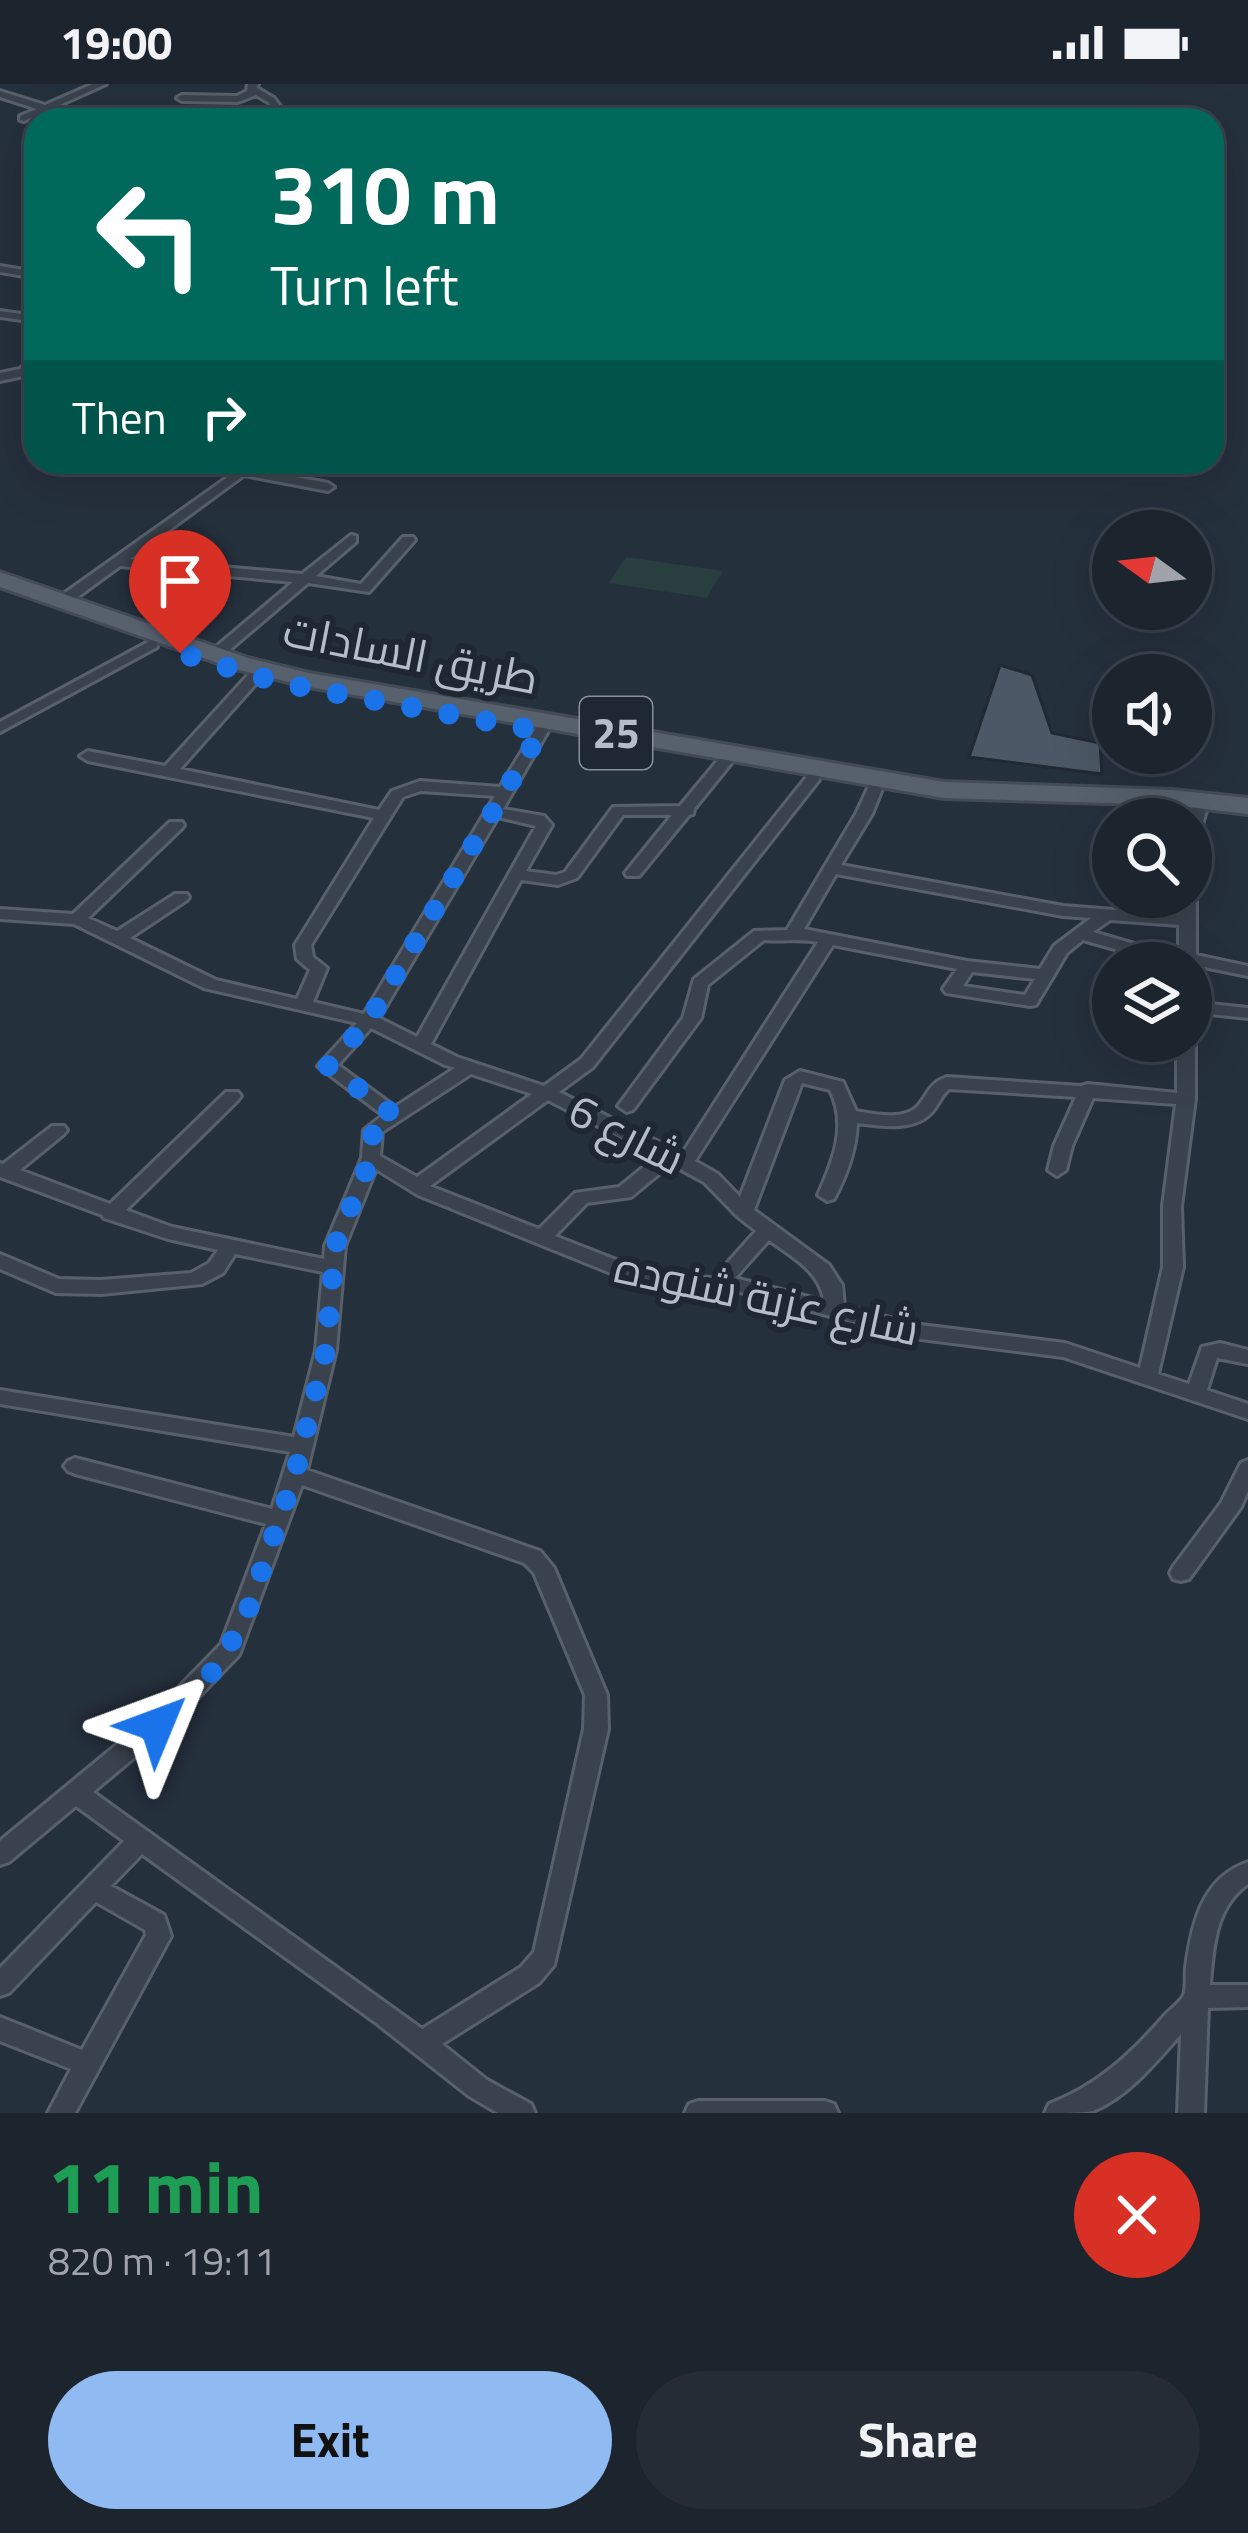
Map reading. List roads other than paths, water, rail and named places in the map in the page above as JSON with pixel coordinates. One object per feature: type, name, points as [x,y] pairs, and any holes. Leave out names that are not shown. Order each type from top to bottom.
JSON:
[{"type":"main road","name":"طريق السادات","points":[[0,579],[215,655],[309,680],[944,790],[1041,797],[1167,796],[1248,806]]},
{"type":"main road","name":"طريق السادات","points":[[0,592],[254,677],[874,789],[1092,815]]},
{"type":"main road","name":"طريق السادات","points":[[1212,822],[1248,819]]},
{"type":"street","points":[[0,91],[17,84]]},
{"type":"street","points":[[49,108],[101,84]]},
{"type":"street","points":[[182,98],[235,104],[253,87],[277,108]]},
{"type":"street","points":[[0,91],[44,108]]},
{"type":"street","points":[[63,601],[238,474]]},
{"type":"street","points":[[258,474],[328,487]]},
{"type":"street","points":[[215,655],[310,579],[351,539]]},
{"type":"street","points":[[118,562],[310,579],[364,589],[408,540]]},
{"type":"street","points":[[0,728],[152,644]]},
{"type":"street","points":[[169,771],[254,677]]},
{"type":"street","points":[[394,1115],[328,1068],[369,1020],[541,731]]},
{"type":"street","points":[[88,756],[382,814]]},
{"type":"street","points":[[633,873],[724,762]]},
{"type":"street","points":[[416,1187],[587,1064],[814,777]]},
{"type":"street","points":[[302,1007],[319,968],[305,959],[303,945],[397,794],[411,786],[506,792]]},
{"type":"street","points":[[627,1106],[692,1018],[700,983],[756,937],[790,937],[794,932],[874,789]]},
{"type":"street","points":[[517,875],[558,880],[571,875],[619,810],[687,811]]},
{"type":"street","points":[[421,1046],[544,825],[538,819],[494,812]]},
{"type":"street","points":[[0,914],[77,919],[176,825]]},
{"type":"street","points":[[831,868],[1092,914]]},
{"type":"street","points":[[118,938],[182,897]]},
{"type":"street","points":[[967,966],[952,989],[1022,1002],[1034,998],[1060,950],[1102,918]]},
{"type":"street","points":[[1132,918],[1188,922]]},
{"type":"street","points":[[1187,942],[1188,918]]},
{"type":"street","name":"شارع 6","points":[[77,919],[210,984],[369,1020],[469,1067],[548,1093],[677,1159],[721,1185],[744,1212],[827,1275],[835,1309]]},
{"type":"street","points":[[794,932],[967,966],[1045,975]]},
{"type":"street","points":[[1084,934],[1114,942]]},
{"type":"street","points":[[541,1240],[582,1197],[624,1192],[677,1159],[829,937]]},
{"type":"street","points":[[1212,965],[1248,971]]},
{"type":"street","points":[[1212,1009],[1248,1013]]},
{"type":"street","points":[[1148,1376],[1173,1267],[1172,1206],[1186,1062]]},
{"type":"street","points":[[0,1855],[157,1725],[230,1649],[295,1474],[326,1350],[331,1267],[371,1158],[373,1130],[469,1067]]},
{"type":"street","points":[[744,1212],[795,1078],[837,1086],[850,1116],[847,1147],[827,1195]]},
{"type":"street","points":[[850,1116],[918,1117],[935,1089],[947,1083],[1186,1099]]},
{"type":"street","points":[[1058,1170],[1067,1134],[1088,1090]]},
{"type":"street","points":[[111,1214],[232,1096]]},
{"type":"street","points":[[3,1171],[58,1130]]},
{"type":"street","name":"شارع عزبة شنوده","points":[[371,1158],[416,1187],[655,1283],[719,1284],[930,1334],[1065,1350],[1248,1412]]},
{"type":"street","points":[[3,1171],[111,1214],[230,1247],[331,1267]]},
{"type":"street","points":[[719,1284],[768,1229]]},
{"type":"street","points":[[0,1261],[56,1286],[101,1287],[195,1279],[216,1268],[230,1247]]},
{"type":"street","points":[[1196,1393],[1209,1352],[1220,1349],[1248,1357]]},
{"type":"street","points":[[0,1396],[302,1446]]},
{"type":"street","points":[[75,1466],[279,1519]]},
{"type":"street","points":[[1181,1573],[1230,1507],[1248,1468]]},
{"type":"street","points":[[295,1474],[532,1557],[543,1568],[596,1695],[596,1729],[544,1957],[530,1975],[422,2043]]},
{"type":"street","points":[[74,1792],[478,2088],[522,2113]]},
{"type":"street","points":[[0,1985],[141,1840]]},
{"type":"street","points":[[1191,2113],[1209,1916],[1230,1883],[1248,1872]]},
{"type":"street","points":[[61,2113],[159,1936],[155,1923],[93,1888]]},
{"type":"street","points":[[1058,2113],[1082,2106],[1116,2085],[1198,1997],[1248,1996]]},
{"type":"street","points":[[0,2029],[85,2063]]},
{"type":"street","points":[[698,2113],[825,2113]]}]
